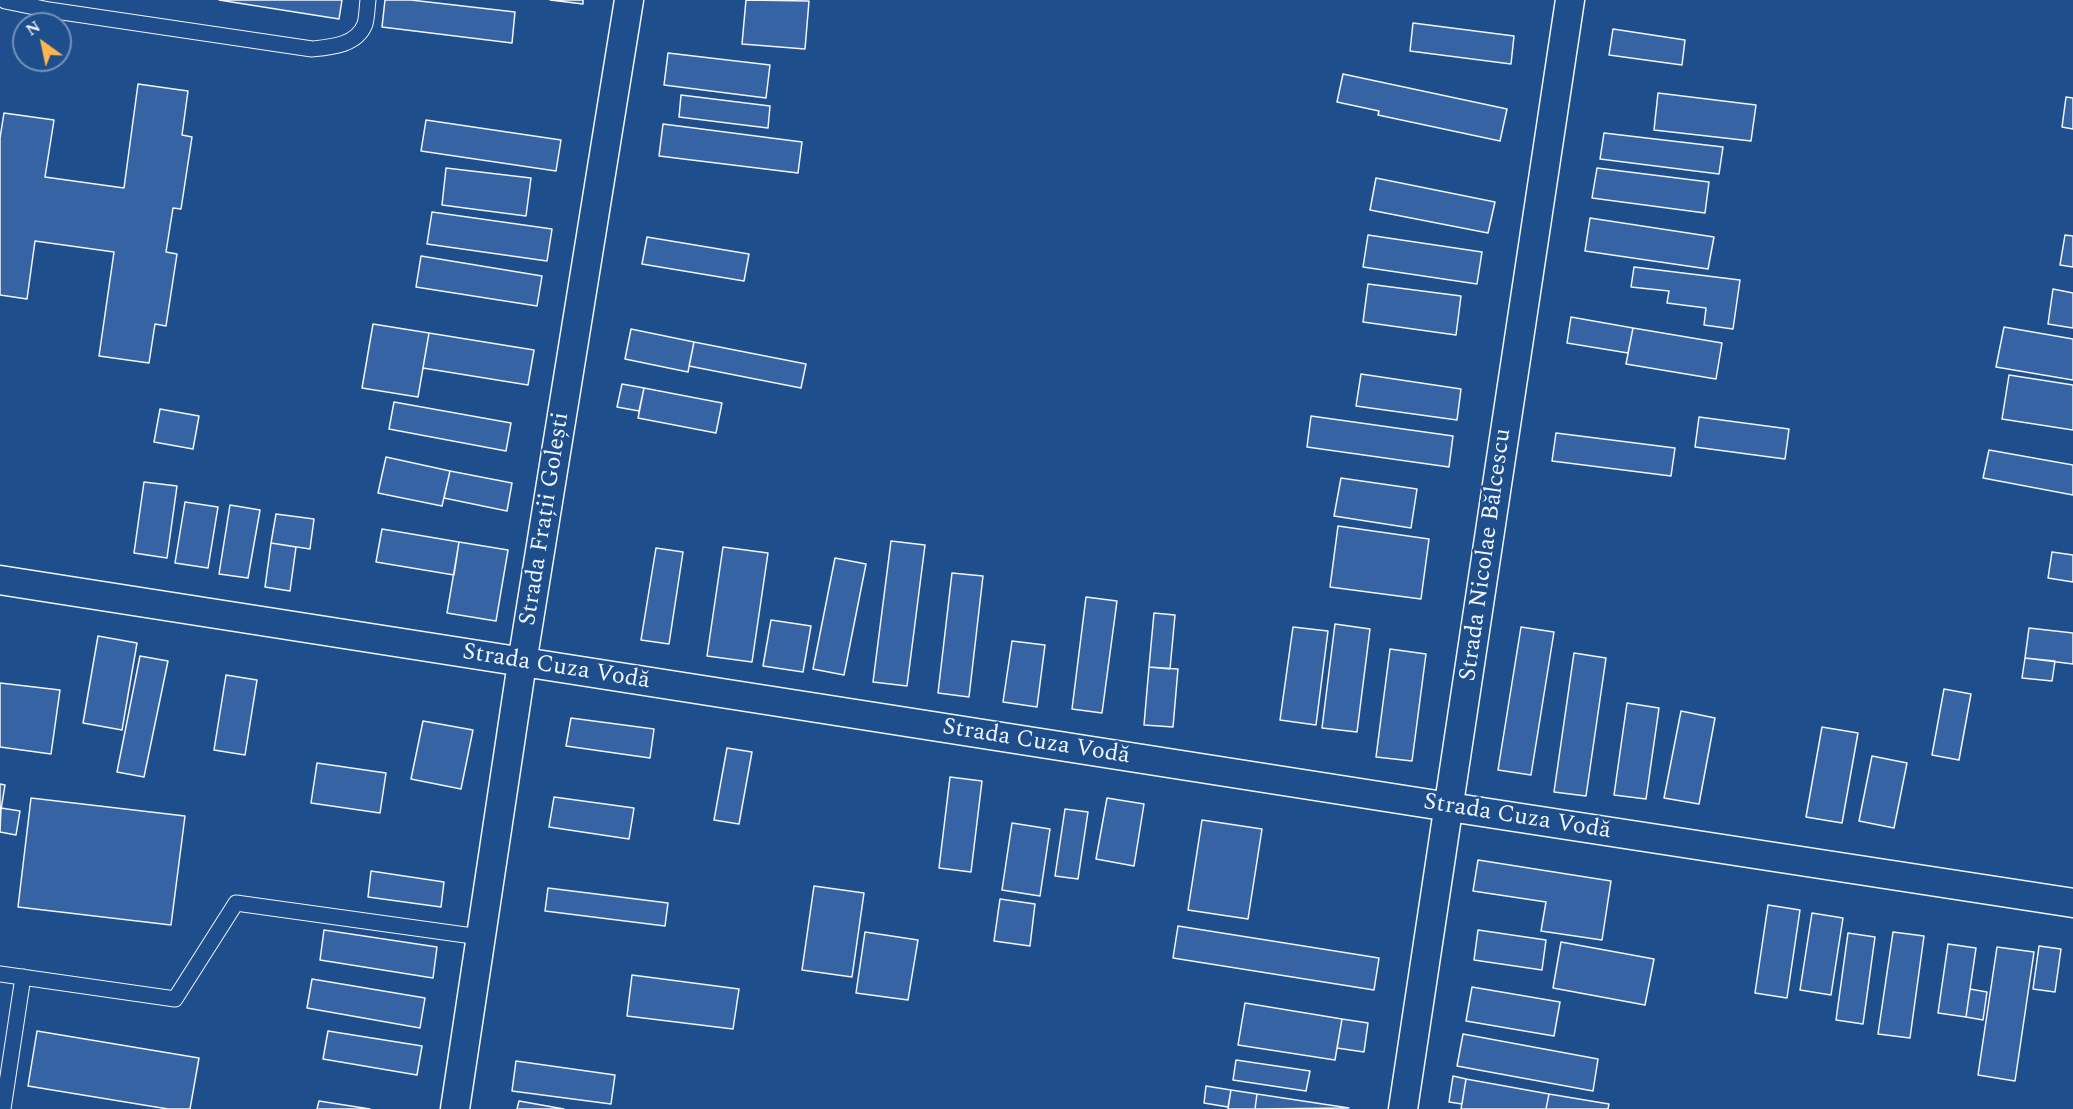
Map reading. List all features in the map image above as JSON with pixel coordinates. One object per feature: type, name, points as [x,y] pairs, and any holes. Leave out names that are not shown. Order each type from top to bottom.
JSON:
[{"type":"street","name":"Strada Frații Golești","points":[[454,1109],[522,663],[629,0]]},
{"type":"street","name":"Strada Nicolae Bălcescu","points":[[1403,1109],[1570,0]]},
{"type":"street","name":"Strada Cuza Vodă","points":[[0,580],[2073,903]]},
{"type":"lane","points":[[0,0],[49,10],[312,50],[334,47],[355,38],[365,24],[368,0]]},
{"type":"lane","points":[[0,975],[175,999],[236,903],[480,937]]},
{"type":"lane","points":[[3,1109],[23,977]]},
{"type":"building","points":[[219,0],[342,0],[339,19]]},
{"type":"building","points":[[385,0],[411,0],[515,12],[512,43],[382,27]]},
{"type":"building","points":[[550,0],[583,0],[583,4]]},
{"type":"building","points":[[746,0],[809,1],[805,49],[742,44]]},
{"type":"building","points":[[1413,23],[1514,36],[1511,64],[1410,51]]},
{"type":"building","points":[[1613,29],[1685,40],[1682,65],[1609,55]]},
{"type":"building","points":[[668,53],[770,65],[766,98],[664,85]]},
{"type":"building","points":[[1343,74],[1507,109],[1500,141],[1378,115],[1379,111],[1337,102]]},
{"type":"building","points":[[138,84],[188,91],[182,135],[192,137],[181,209],[173,208],[166,252],[177,254],[166,326],[155,324],[149,363],[99,356],[114,252],[35,241],[27,299],[0,295],[0,138],[4,113],[54,120],[45,177],[124,188]]},
{"type":"building","points":[[1658,93],[1756,105],[1751,141],[1654,130]]},
{"type":"building","points":[[681,95],[770,106],[768,128],[679,117]]},
{"type":"building","points":[[2066,97],[2073,98],[2073,129],[2062,127]]},
{"type":"building","points":[[426,120],[561,140],[556,171],[421,151]]},
{"type":"building","points":[[663,124],[802,142],[798,173],[659,156]]},
{"type":"building","points":[[1604,133],[1723,147],[1719,174],[1600,159]]},
{"type":"building","points":[[446,168],[531,178],[526,216],[442,205]]},
{"type":"building","points":[[1597,168],[1709,182],[1705,213],[1592,198]]},
{"type":"building","points":[[1376,178],[1495,202],[1488,233],[1370,210]]},
{"type":"building","points":[[432,212],[552,229],[547,261],[427,244]]},
{"type":"building","points":[[1590,218],[1714,237],[1708,269],[1585,251]]},
{"type":"building","points":[[1368,235],[1482,252],[1477,284],[1363,267]]},
{"type":"building","points":[[2065,235],[2073,236],[2073,267],[2060,265]]},
{"type":"building","points":[[647,237],[749,254],[744,281],[642,264]]},
{"type":"building","points":[[421,256],[542,276],[537,306],[416,287]]},
{"type":"building","points":[[1634,267],[1740,280],[1733,329],[1704,325],[1706,308],[1667,303],[1669,291],[1631,287]]},
{"type":"building","points":[[1368,284],[1461,296],[1456,335],[1363,322]]},
{"type":"building","points":[[2053,289],[2073,293],[2073,328],[2048,324]]},
{"type":"building","points":[[1571,317],[1633,328],[1628,353],[1567,343]]},
{"type":"building","points":[[373,324],[429,333],[418,397],[362,388]]},
{"type":"building","points":[[2004,327],[2073,339],[2073,380],[1996,367]]},
{"type":"building","points":[[1633,328],[1722,343],[1716,379],[1626,364]]},
{"type":"building","points":[[631,329],[694,342],[688,372],[625,359]]},
{"type":"building","points":[[429,333],[534,350],[528,385],[423,368]]},
{"type":"building","points":[[694,342],[806,364],[801,388],[689,366]]},
{"type":"building","points":[[1361,374],[1461,389],[1457,420],[1356,406]]},
{"type":"building","points":[[2009,375],[2073,385],[2073,430],[2002,419]]},
{"type":"building","points":[[622,384],[644,388],[639,411],[617,407]]},
{"type":"building","points":[[644,388],[722,403],[716,433],[638,418]]},
{"type":"building","points":[[394,402],[511,423],[506,451],[389,429]]},
{"type":"building","points":[[160,409],[199,416],[193,449],[154,442]]},
{"type":"building","points":[[1311,416],[1453,436],[1449,467],[1307,447]]},
{"type":"building","points":[[1699,417],[1789,429],[1785,459],[1695,447]]},
{"type":"building","points":[[1556,433],[1675,448],[1671,476],[1552,461]]},
{"type":"building","points":[[1989,450],[2073,465],[2073,495],[1983,478]]},
{"type":"building","points":[[386,457],[450,471],[442,506],[378,493]]},
{"type":"building","points":[[450,471],[512,483],[507,511],[444,498]]},
{"type":"building","points":[[1341,478],[1417,489],[1411,528],[1334,516]]},
{"type":"building","points":[[144,482],[177,486],[167,558],[134,553]]},
{"type":"building","points":[[185,502],[218,507],[208,568],[175,563]]},
{"type":"building","points":[[230,505],[260,510],[248,578],[219,574]]},
{"type":"building","points":[[276,514],[314,519],[310,549],[271,543]]},
{"type":"building","points":[[1338,526],[1429,539],[1421,599],[1330,587]]},
{"type":"building","points":[[382,529],[459,542],[454,575],[376,562]]},
{"type":"building","points":[[891,541],[925,545],[907,686],[873,682]]},
{"type":"building","points":[[459,542],[508,550],[496,621],[447,613]]},
{"type":"building","points":[[271,543],[296,547],[290,591],[265,587]]},
{"type":"building","points":[[723,547],[768,553],[752,662],[707,656]]},
{"type":"building","points":[[656,548],[683,552],[669,644],[641,640]]},
{"type":"building","points":[[2052,552],[2073,555],[2073,582],[2048,578]]},
{"type":"building","points":[[835,558],[866,564],[844,675],[813,669]]},
{"type":"building","points":[[952,573],[983,576],[969,697],[938,693]]},
{"type":"building","points":[[1086,597],[1117,601],[1102,713],[1072,709]]},
{"type":"building","points":[[1154,613],[1175,615],[1170,669],[1149,667]]},
{"type":"building","points":[[771,620],[811,626],[803,672],[763,666]]},
{"type":"building","points":[[1335,624],[1370,629],[1357,732],[1322,728]]},
{"type":"building","points":[[1293,627],[1328,631],[1316,725],[1280,720]]},
{"type":"building","points":[[1521,627],[1554,632],[1531,775],[1498,770]]},
{"type":"building","points":[[2029,628],[2073,633],[2073,664],[2025,658]]},
{"type":"building","points":[[98,636],[137,643],[122,730],[83,723]]},
{"type":"building","points":[[1012,641],[1045,645],[1037,707],[1003,702]]},
{"type":"building","points":[[1390,649],[1426,654],[1412,761],[1376,757]]},
{"type":"building","points":[[1574,653],[1606,658],[1586,796],[1554,792]]},
{"type":"building","points":[[140,656],[168,661],[144,777],[117,772]]},
{"type":"building","points":[[2025,658],[2055,661],[2052,681],[2022,678]]},
{"type":"building","points":[[1149,667],[1178,669],[1173,727],[1144,725]]},
{"type":"building","points":[[226,675],[257,680],[245,755],[214,750]]},
{"type":"building","points":[[0,683],[60,690],[51,754],[0,747]]},
{"type":"building","points":[[1944,689],[1971,694],[1959,760],[1932,755]]},
{"type":"building","points":[[1627,703],[1659,708],[1646,799],[1614,795]]},
{"type":"building","points":[[1681,711],[1715,718],[1699,804],[1664,798]]},
{"type":"building","points":[[571,718],[654,729],[650,758],[566,746]]},
{"type":"building","points":[[423,721],[473,730],[461,789],[411,779]]},
{"type":"building","points":[[1822,727],[1858,733],[1842,823],[1806,817]]},
{"type":"building","points":[[727,748],[752,752],[739,824],[714,820]]},
{"type":"building","points":[[1872,756],[1907,763],[1894,828],[1859,821]]},
{"type":"building","points":[[317,763],[386,773],[380,813],[311,803]]},
{"type":"building","points":[[950,777],[982,781],[971,872],[939,868]]},
{"type":"building","points":[[0,784],[5,785],[0,816]]},
{"type":"building","points":[[554,797],[634,808],[629,839],[549,827]]},
{"type":"building","points":[[31,798],[185,816],[171,925],[18,907]]},
{"type":"building","points":[[1107,798],[1144,804],[1134,866],[1096,859]]},
{"type":"building","points":[[1,808],[20,811],[16,835],[0,832]]},
{"type":"building","points":[[1065,809],[1088,812],[1078,879],[1055,876]]},
{"type":"building","points":[[1202,820],[1262,829],[1248,919],[1188,910]]},
{"type":"building","points":[[1012,823],[1050,829],[1040,896],[1002,890]]},
{"type":"building","points":[[1478,860],[1611,881],[1602,940],[1541,931],[1546,902],[1473,891]]},
{"type":"building","points":[[371,871],[444,882],[441,907],[368,897]]},
{"type":"building","points":[[814,886],[864,893],[852,977],[802,970]]},
{"type":"building","points":[[548,888],[668,903],[665,926],[545,911]]},
{"type":"building","points":[[1000,899],[1035,904],[1030,946],[994,941]]},
{"type":"building","points":[[1768,905],[1800,910],[1787,998],[1755,993]]},
{"type":"building","points":[[1812,913],[1843,918],[1831,995],[1800,990]]},
{"type":"building","points":[[1178,926],[1379,958],[1374,990],[1173,958]]},
{"type":"building","points":[[324,930],[437,947],[433,978],[320,960]]},
{"type":"building","points":[[1478,930],[1546,940],[1542,970],[1474,960]]},
{"type":"building","points":[[865,932],[918,940],[908,1000],[856,993]]},
{"type":"building","points":[[1893,932],[1924,936],[1910,1038],[1878,1034]]},
{"type":"building","points":[[1848,933],[1875,937],[1863,1024],[1836,1020]]},
{"type":"building","points":[[1561,942],[1654,959],[1645,1005],[1553,988]]},
{"type":"building","points":[[1948,944],[1976,948],[1966,1017],[1938,1013]]},
{"type":"building","points":[[2039,946],[2061,949],[2055,992],[2033,989]]},
{"type":"building","points":[[1997,947],[2034,952],[2015,1081],[1978,1075]]},
{"type":"building","points":[[632,975],[739,989],[733,1029],[627,1016]]},
{"type":"building","points":[[312,979],[425,998],[420,1028],[307,1008]]},
{"type":"building","points":[[1472,987],[1560,1002],[1554,1036],[1466,1021]]},
{"type":"building","points":[[1970,989],[1987,992],[1983,1020],[1966,1017]]},
{"type":"building","points":[[1245,1003],[1342,1019],[1335,1060],[1238,1045]]},
{"type":"building","points":[[1342,1019],[1368,1023],[1364,1052],[1337,1048]]},
{"type":"building","points":[[37,1031],[199,1058],[190,1109],[168,1109],[28,1086]]},
{"type":"building","points":[[328,1031],[422,1046],[417,1075],[323,1059]]},
{"type":"building","points":[[1463,1034],[1598,1059],[1593,1091],[1457,1066]]},
{"type":"building","points":[[1236,1060],[1310,1071],[1306,1091],[1233,1080]]},
{"type":"building","points":[[516,1061],[615,1075],[611,1104],[512,1091]]},
{"type":"building","points":[[1453,1076],[1466,1079],[1462,1104],[1449,1102]]},
{"type":"building","points":[[1466,1079],[1549,1094],[1546,1109],[1461,1109]]},
{"type":"building","points":[[1206,1086],[1231,1090],[1228,1107],[1204,1103]]},
{"type":"building","points":[[1231,1090],[1257,1094],[1255,1109],[1228,1109]]},
{"type":"building","points":[[1257,1094],[1349,1108],[1255,1109]]},
{"type":"building","points":[[1549,1094],[1609,1104],[1608,1109],[1546,1109]]},
{"type":"building","points":[[319,1101],[370,1109],[317,1109]]},
{"type":"building","points":[[519,1101],[564,1109],[517,1109]]}]
